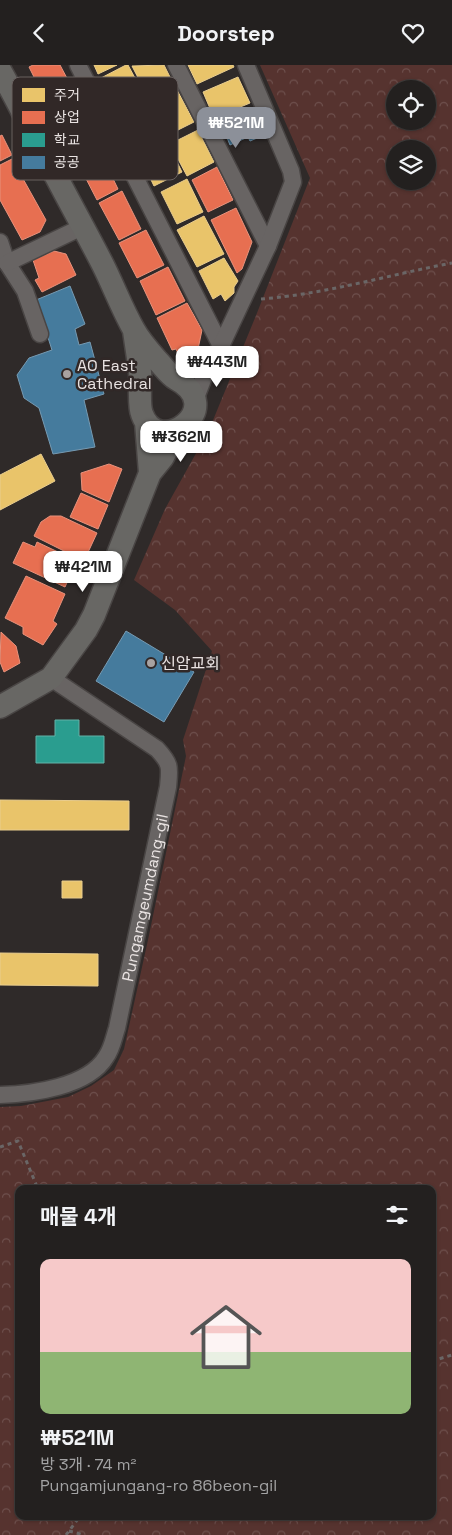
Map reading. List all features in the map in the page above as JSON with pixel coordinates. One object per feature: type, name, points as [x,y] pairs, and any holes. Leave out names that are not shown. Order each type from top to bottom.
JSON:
[{"type":"street","points":[[78,65],[84,77]]},
{"type":"street","points":[[176,65],[268,246]]},
{"type":"street","points":[[134,331],[142,414],[152,427],[160,431],[169,432],[177,430],[185,426],[192,418],[195,400],[209,364],[221,345],[243,301],[268,246],[293,182],[291,171],[246,65]]},
{"type":"street","points":[[0,70],[12,93]]},
{"type":"street","points":[[57,180],[103,266],[134,331],[145,346],[177,379],[187,385],[195,400]]},
{"type":"street","points":[[137,180],[221,345]]},
{"type":"street","points":[[7,263],[82,227]]},
{"type":"street","points":[[0,242],[7,263],[25,291],[40,335]]},
{"type":"street","points":[[141,397],[151,383],[158,379],[177,379],[209,364]]},
{"type":"street","points":[[146,421],[150,473]]},
{"type":"street","points":[[0,707],[51,678],[86,630],[94,615],[150,473],[163,457],[177,430]]},
{"type":"street","name":"Pungamgeumdang-gil","points":[[0,1095],[18,1095],[66,1085],[88,1076],[106,1057],[117,1028],[170,773],[168,761],[157,749],[51,678]]},
{"type":"path","points":[[243,301],[293,297],[452,263]]},
{"type":"path","points":[[0,1147],[18,1141],[36,1185]]},
{"type":"path","points":[[436,1360],[452,1355]]},
{"type":"path","points":[[66,1535],[77,1520]]},
{"type":"path","points":[[69,1531],[84,1535]]},
{"type":"green space","points":[[260,65],[452,65],[452,1535],[0,1535],[0,1107],[21,1106],[68,1097],[91,1086],[114,1070],[124,1049],[186,756],[183,740],[212,651],[175,610],[134,580],[165,509],[209,430],[310,178]]},
{"type":"building: 주거","points":[[94,65],[117,65],[98,74]]},
{"type":"building: 주거","points":[[128,65],[134,77],[103,77]]},
{"type":"building: 주거","points":[[164,65],[170,77],[138,77],[132,66]]},
{"type":"building: 주거","points":[[188,65],[233,65],[234,67],[197,84]]},
{"type":"building: 주거","points":[[238,77],[250,103],[214,118],[203,92]]},
{"type":"building: 주거","points":[[178,92],[194,122],[178,130]]},
{"type":"building: 주거","points":[[198,130],[214,162],[187,176],[178,159],[178,140]]},
{"type":"building: 주거","points":[[178,164],[182,172],[178,174]]},
{"type":"building: 주거","points":[[187,179],[203,212],[177,224],[161,192]]},
{"type":"building: 주거","points":[[151,180],[166,180],[154,186]]},
{"type":"building: 주거","points":[[204,216],[224,254],[197,267],[177,230]]},
{"type":"building: 주거","points":[[224,258],[238,281],[234,287],[234,293],[225,301],[221,294],[213,299],[199,271]]},
{"type":"building: 주거","points":[[41,454],[55,481],[0,510],[0,475]]},
{"type":"building: 주거","points":[[0,800],[129,801],[129,830],[0,830]]},
{"type":"building: 주거","points":[[62,881],[82,881],[82,898],[62,898]]},
{"type":"building: 주거","points":[[0,953],[98,954],[98,986],[0,985]]},
{"type":"building: 상업","points":[[33,65],[60,65],[66,77],[34,77],[29,67]]},
{"type":"building: 상업","points":[[2,135],[12,155],[0,161],[0,136]]},
{"type":"building: 상업","points":[[12,159],[12,180],[24,180],[46,220],[40,232],[22,240],[0,200],[0,165]]},
{"type":"building: 상업","points":[[217,167],[233,200],[208,212],[192,180]]},
{"type":"building: 상업","points":[[87,180],[114,180],[118,189],[97,200]]},
{"type":"building: 상업","points":[[122,191],[141,229],[119,240],[99,203]]},
{"type":"building: 상업","points":[[236,208],[252,242],[242,269],[237,273],[211,220]]},
{"type":"building: 상업","points":[[146,230],[164,265],[137,278],[119,243]]},
{"type":"building: 상업","points":[[54,251],[66,254],[76,275],[42,292],[35,280],[39,278],[33,260]]},
{"type":"building: 상업","points":[[168,267],[185,301],[156,315],[140,281]]},
{"type":"building: 상업","points":[[187,303],[202,330],[198,349],[180,358],[176,349],[172,350],[157,318]]},
{"type":"building: 상업","points":[[109,464],[122,469],[109,502],[82,490],[81,473]]},
{"type":"building: 상업","points":[[81,493],[108,505],[98,529],[70,517]]},
{"type":"building: 상업","points":[[50,516],[61,516],[97,533],[84,561],[34,536],[41,522]]},
{"type":"building: 상업","points":[[23,542],[35,547],[37,542],[77,561],[65,587],[13,563]]},
{"type":"building: 상업","points":[[26,576],[65,594],[53,621],[57,624],[43,645],[23,634],[23,627],[5,618]]},
{"type":"building: 상업","points":[[1,632],[16,646],[20,663],[4,672],[0,662]]},
{"type":"building: 학교","points":[[55,720],[79,720],[79,736],[104,736],[104,763],[36,763],[36,736],[55,736]]},
{"type":"building: 공공","points":[[252,112],[262,136],[250,141],[248,137],[230,145],[222,125]]},
{"type":"building: 공공","points":[[70,286],[85,324],[75,329],[79,345],[90,342],[104,394],[84,400],[95,447],[53,454],[39,408],[24,398],[17,375],[29,358],[52,350],[36,300]]},
{"type":"building: 공공","points":[[126,631],[194,672],[164,722],[96,681]]},
{"type":"place","name":"AO East Cathedral","points":[[67,374]]},
{"type":"place","name":"신암교회","points":[[151,663]]}]
